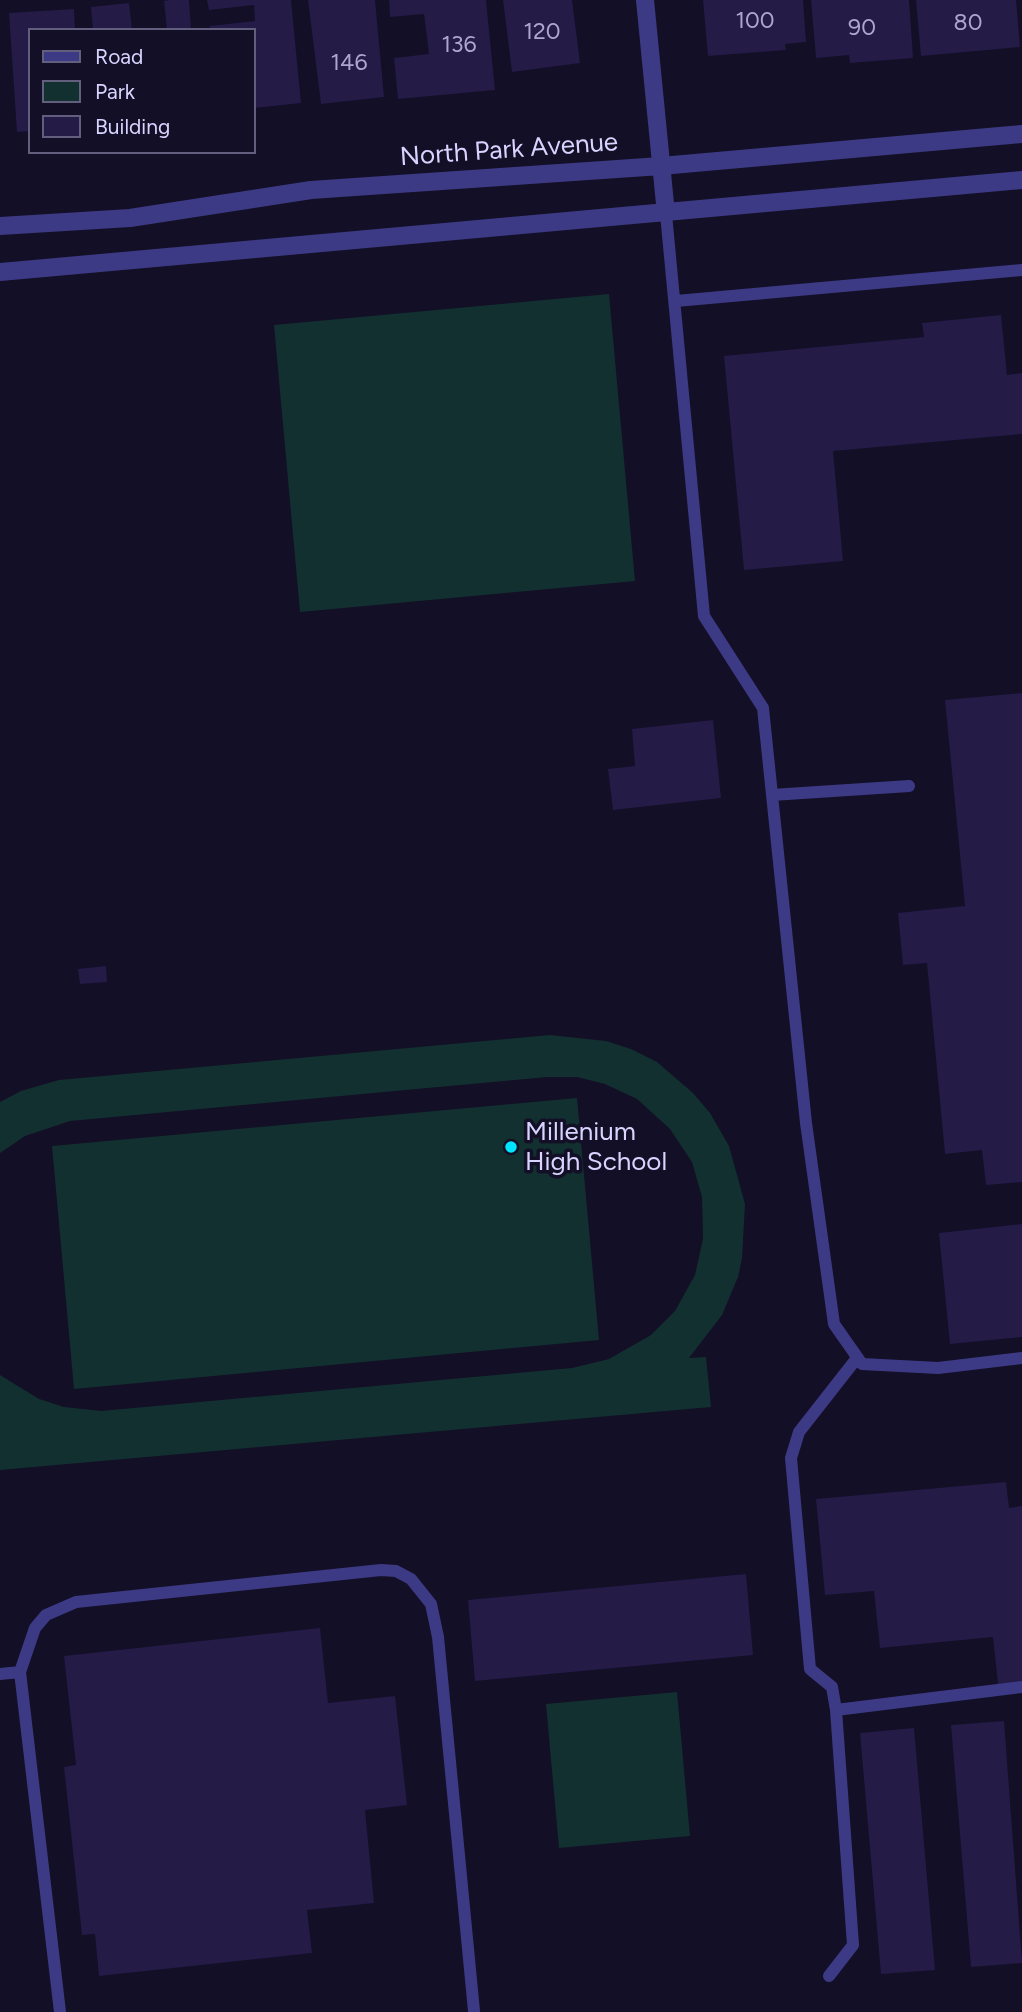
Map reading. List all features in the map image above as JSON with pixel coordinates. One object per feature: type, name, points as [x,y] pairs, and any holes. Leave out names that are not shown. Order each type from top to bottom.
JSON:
[{"type":"street","points":[[645,0],[666,214]]},
{"type":"street","name":"North Park Avenue","points":[[0,226],[130,218],[312,190],[661,166],[1022,134]]},
{"type":"street","points":[[0,272],[1022,180]]},
{"type":"lane","points":[[666,214],[704,616],[763,708],[806,1123],[834,1324],[862,1364],[938,1368],[1022,1358]]},
{"type":"lane","points":[[676,301],[1022,270]]},
{"type":"lane","points":[[772,795],[909,786]]},
{"type":"lane","points":[[829,1976],[853,1945],[836,1710],[832,1687],[810,1669],[791,1458],[799,1432],[858,1358]]},
{"type":"lane","points":[[60,2012],[20,1672],[35,1628],[46,1615],[76,1601],[381,1570],[397,1571],[411,1579],[431,1604],[438,1637],[474,2011]]},
{"type":"lane","points":[[0,1674],[20,1672]]},
{"type":"lane","points":[[836,1710],[1022,1687]]},
{"type":"green space","points":[[609,294],[635,581],[300,612],[274,325]]},
{"type":"green space","points":[[550,1035],[606,1041],[631,1049],[657,1062],[693,1093],[710,1113],[729,1146],[745,1204],[742,1258],[738,1277],[722,1315],[689,1358],[706,1357],[711,1407],[0,1470],[0,1375],[39,1399],[64,1407],[101,1411],[572,1368],[609,1359],[651,1335],[675,1311],[695,1275],[703,1239],[702,1197],[692,1162],[670,1129],[637,1099],[605,1084],[577,1077],[547,1077],[70,1121],[25,1136],[0,1153],[0,1102],[21,1091],[59,1080]]},
{"type":"green space","points":[[577,1098],[599,1340],[74,1389],[52,1146]]},
{"type":"green space","points":[[677,1692],[690,1836],[559,1848],[546,1704]]},
{"type":"building","points":[[189,0],[191,28],[167,28],[164,1]]},
{"type":"building","points":[[207,0],[291,0],[301,103],[256,108],[256,28],[210,28],[255,21],[254,5],[209,10]]},
{"type":"building","points":[[308,0],[375,0],[384,97],[321,104]]},
{"type":"building","points":[[389,0],[486,0],[495,90],[398,99],[394,58],[429,54],[424,14],[390,17]]},
{"type":"building","points":[[503,0],[572,0],[580,63],[512,72]]},
{"type":"building","points":[[703,0],[803,0],[806,42],[785,44],[786,50],[708,56]]},
{"type":"building","points":[[811,0],[909,0],[913,58],[850,63],[849,55],[816,58]]},
{"type":"building","points":[[916,0],[1016,0],[1020,47],[921,56]]},
{"type":"building","points":[[129,3],[132,28],[93,28],[91,7]]},
{"type":"building","points":[[74,9],[75,28],[28,28],[28,131],[17,132],[9,13]]},
{"type":"building","points":[[1001,315],[1007,375],[1022,373],[1022,434],[833,451],[843,561],[744,570],[724,356],[924,337],[922,323]]},
{"type":"building","points":[[1022,693],[1022,1182],[986,1185],[982,1150],[945,1154],[927,963],[903,965],[898,913],[965,906],[945,700]]},
{"type":"building","points":[[713,720],[721,798],[613,810],[608,769],[635,766],[632,729]]},
{"type":"building","points":[[106,966],[107,982],[80,984],[78,969]]},
{"type":"building","points":[[1022,1224],[1022,1337],[950,1344],[939,1233]]},
{"type":"building","points":[[1006,1482],[1009,1508],[1022,1506],[1022,1682],[998,1684],[993,1637],[880,1648],[874,1591],[825,1595],[816,1499]]},
{"type":"building","points":[[746,1574],[753,1655],[475,1681],[468,1600]]},
{"type":"building","points":[[320,1628],[328,1703],[395,1696],[407,1805],[365,1810],[374,1903],[307,1910],[312,1953],[99,1976],[95,1934],[82,1935],[64,1767],[76,1765],[64,1656]]},
{"type":"building","points":[[1004,1721],[1022,1963],[971,1967],[951,1725]]},
{"type":"building","points":[[914,1728],[935,1970],[881,1974],[860,1733]]},
{"type":"place","name":"Millenium High School","points":[[511,1147]]}]
